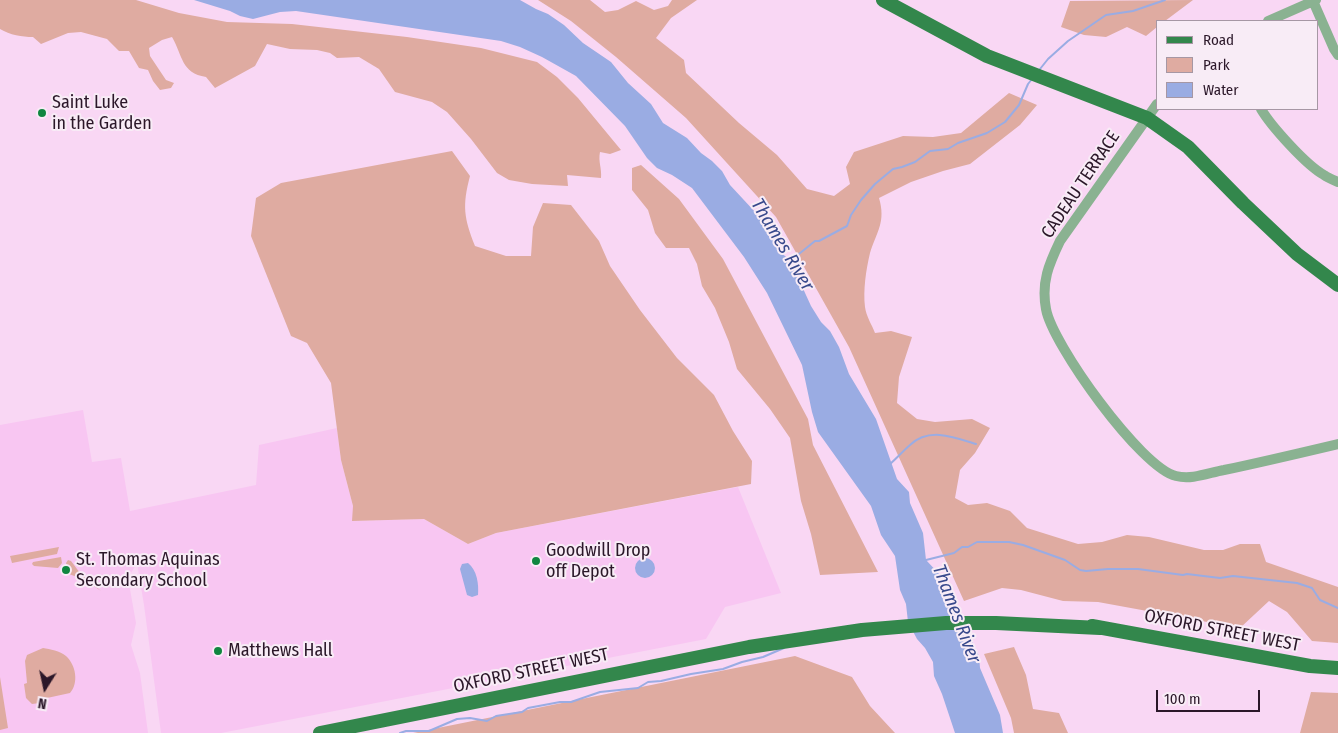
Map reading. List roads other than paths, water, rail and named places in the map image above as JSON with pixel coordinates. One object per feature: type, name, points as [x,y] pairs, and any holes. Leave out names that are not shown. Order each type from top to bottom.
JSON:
[{"type":"main road","points":[[883,0],[987,56],[1147,118],[1188,147],[1242,203],[1297,254],[1338,285]]},
{"type":"main road","name":"OXFORD STREET WEST","points":[[320,733],[783,640],[924,624],[1027,621],[1100,628],[1310,666],[1338,668]]},
{"type":"street","points":[[1270,20],[1314,1],[1338,55]]},
{"type":"street","name":"CADEAU TERRACE","points":[[1156,105],[1060,241],[1052,258],[1045,277],[1044,296],[1052,329],[1100,406],[1151,460],[1173,476],[1187,478],[1338,444]]},
{"type":"street","points":[[1262,110],[1268,120],[1312,166],[1323,175],[1338,182]]},
{"type":"water","name":"Thames River","points":[[194,0],[520,0],[548,14],[564,25],[583,43],[611,62],[628,83],[651,104],[663,123],[687,138],[722,171],[730,185],[769,227],[780,252],[790,260],[811,306],[821,322],[830,331],[839,347],[849,374],[876,419],[897,479],[909,492],[910,503],[923,533],[926,560],[941,576],[944,589],[952,605],[964,617],[968,633],[979,656],[980,668],[1000,715],[1003,733],[955,733],[934,676],[933,662],[908,622],[906,604],[900,590],[895,556],[881,535],[871,506],[818,432],[802,365],[767,293],[744,257],[692,188],[657,168],[647,158],[625,126],[576,76],[542,57],[501,41],[296,11],[280,12],[253,19]]},
{"type":"water","points":[[645,558],[652,561],[655,568],[652,575],[645,578],[638,575],[635,568],[638,561]]},
{"type":"water","points":[[468,563],[474,569],[478,582],[478,595],[472,597],[467,595],[460,569],[462,564]]},
{"type":"waterway","points":[[1040,69],[1068,41],[1106,15],[1133,11],[1165,0]]},
{"type":"waterway","name":"Thames River","points":[[789,262],[815,241],[819,241],[847,226],[851,215],[861,200],[875,184],[893,169],[915,162],[930,151],[948,149],[958,143],[987,133],[1005,122],[1019,105],[1032,79]]},
{"type":"waterway","points":[[890,464],[910,445],[925,436],[950,436],[976,444]]},
{"type":"waterway","name":"Thames River","points":[[926,560],[954,553],[962,547],[968,547],[977,542],[1009,542],[1065,560],[1080,570],[1086,571],[1138,569],[1183,575],[1220,578],[1233,576],[1297,583],[1312,588],[1320,600],[1338,608]]},
{"type":"waterway","points":[[400,733],[406,731],[429,731],[457,719],[470,718],[487,721],[496,716],[522,712],[528,708],[560,702],[571,702],[600,692],[638,688],[648,682],[723,669],[763,657],[784,648]]},
{"type":"place","name":"Saint Luke in the Garden","points":[[42,113]]},
{"type":"place","name":"Goodwill Drop off Depot","points":[[536,561]]},
{"type":"place","name":"St. Thomas Aquinas Secondary School","points":[[66,570]]},
{"type":"place","name":"Matthews Hall","points":[[218,651]]}]
